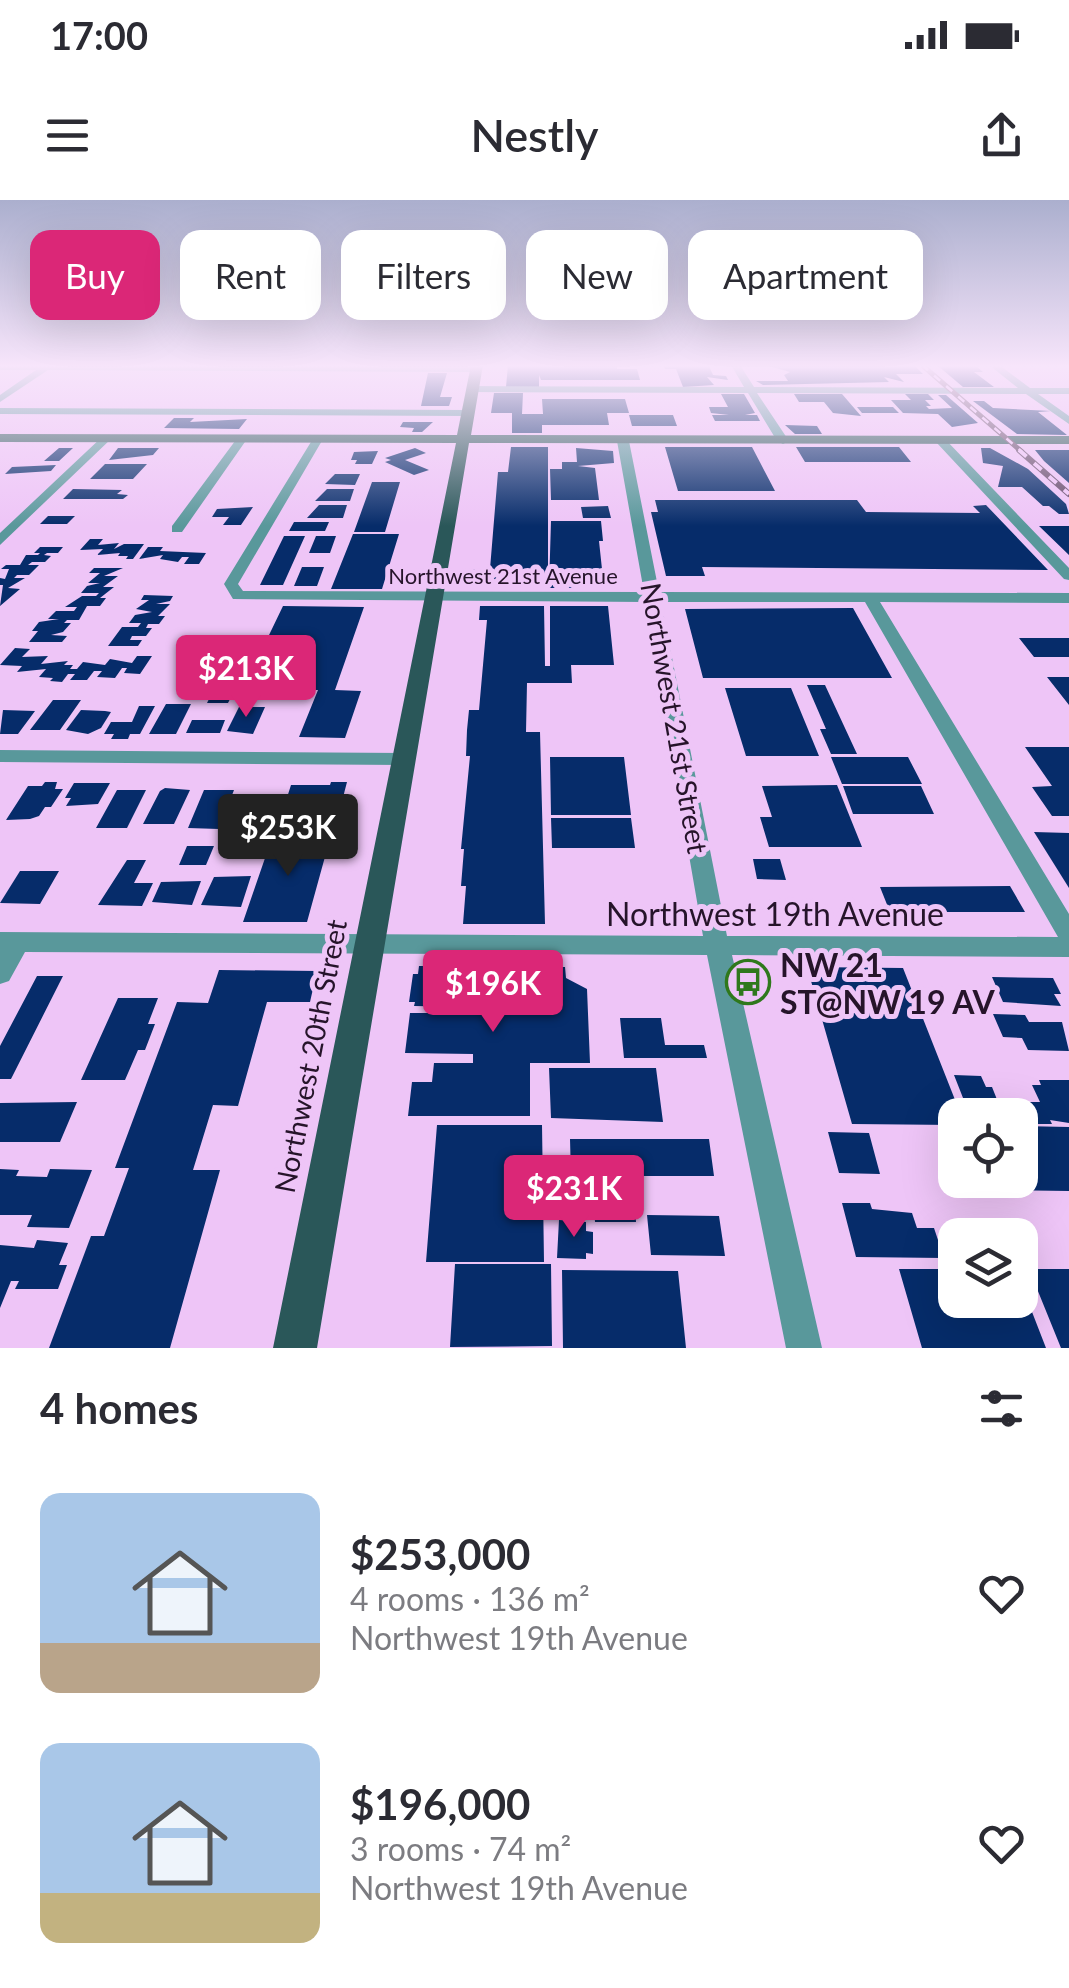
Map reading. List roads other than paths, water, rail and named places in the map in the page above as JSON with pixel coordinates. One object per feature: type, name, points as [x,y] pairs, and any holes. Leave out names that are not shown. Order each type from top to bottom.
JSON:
[{"type":"main road","name":"Northwest 20th Street","points":[[294,1348],[467,419]]},
{"type":"main road","points":[[2,439],[1069,440]]},
{"type":"street","points":[[769,419],[783,440]]},
{"type":"street","points":[[0,541],[108,438]]},
{"type":"street","points":[[177,529],[242,439]]},
{"type":"street","name":"Northwest 21st Avenue","points":[[318,440],[231,584],[238,596],[1069,598]]},
{"type":"street","name":"Northwest 21st Street","points":[[622,440],[717,945],[804,1348]]},
{"type":"street","points":[[940,440],[1069,576]]},
{"type":"street","points":[[870,598],[1069,935]]},
{"type":"street","points":[[0,756],[404,759]]},
{"type":"street","points":[[0,974],[9,942]]},
{"type":"street","name":"Northwest 19th Avenue","points":[[9,942],[1069,947]]},
{"type":"railway","points":[[984,419],[1022,452]]},
{"type":"railway","points":[[1019,450],[1069,494]]},
{"type":"place","name":"NW 21 ST@NW 19 AV","points":[[748,982]]}]
